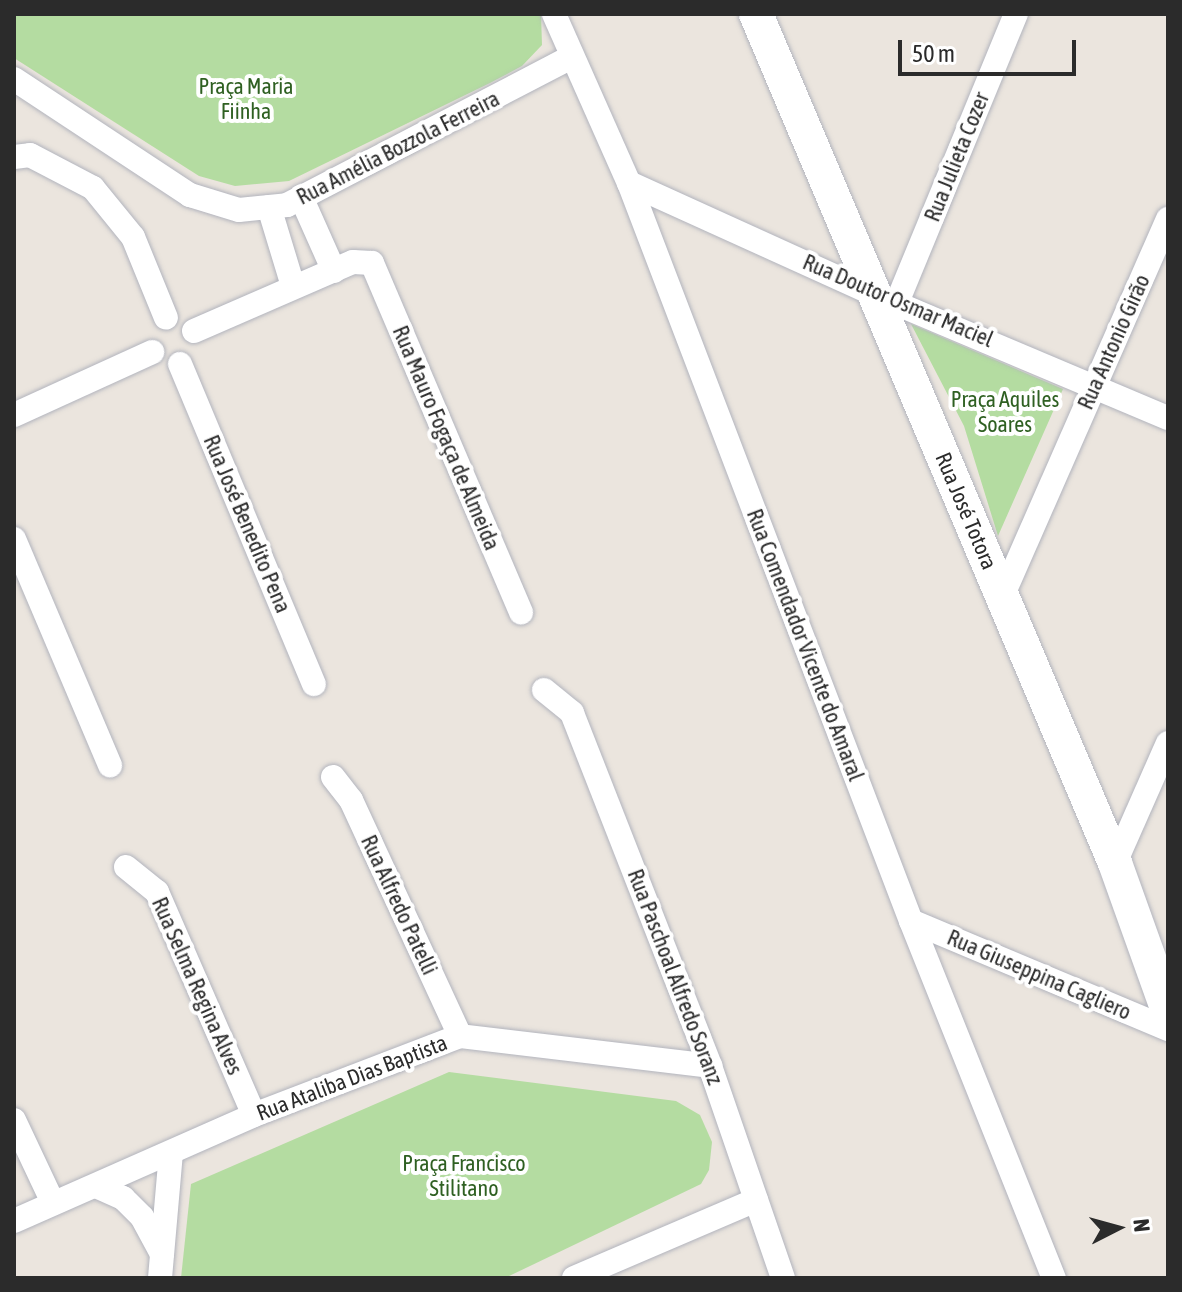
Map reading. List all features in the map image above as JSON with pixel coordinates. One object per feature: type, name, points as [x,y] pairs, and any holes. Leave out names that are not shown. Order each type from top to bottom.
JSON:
[{"type":"main road","name":"Rua José Totora","points":[[757,15],[886,297],[1002,597],[1115,863],[1168,1011]]},
{"type":"street","name":"Rua Comendador Vicente do Amaral","points":[[554,14],[629,183],[911,921],[1054,1278]]},
{"type":"street","name":"Rua Julieta Cozer","points":[[886,297],[1016,14]]},
{"type":"street","name":"Rua Amélia Bozzola Ferreira","points":[[14,79],[190,195],[239,210],[269,207],[301,197],[571,57]]},
{"type":"street","points":[[14,157],[30,155],[93,188],[133,237],[166,318]]},
{"type":"street","name":"Rua Doutor Osmar Maciel","points":[[629,183],[1168,418]]},
{"type":"street","points":[[194,331],[334,271],[301,197]]},
{"type":"street","points":[[269,207],[293,286]]},
{"type":"street","name":"Rua Antonio Girão","points":[[1002,597],[1168,219]]},
{"type":"street","name":"Rua Mauro Fogaça de Almeida","points":[[334,271],[353,262],[372,263],[521,613]]},
{"type":"street","points":[[166,318],[181,319],[194,331],[195,350],[180,364],[164,363],[152,352],[151,332],[166,318]]},
{"type":"street","points":[[18,409],[152,352]]},
{"type":"street","name":"Rua José Benedito Pena","points":[[180,364],[314,684]]},
{"type":"street","points":[[14,539],[110,765]]},
{"type":"street","name":"Rua Paschoal Alfredo Soranz","points":[[544,690],[572,713],[710,1066],[783,1278]]},
{"type":"street","points":[[1115,863],[1168,743]]},
{"type":"street","name":"Rua Alfredo Patelli","points":[[333,777],[351,800],[460,1036]]},
{"type":"street","name":"Rua Selma Regina Alves","points":[[126,867],[157,892],[254,1115]]},
{"type":"street","name":"Rua Giuseppina Cagliero","points":[[911,921],[1168,1029]]},
{"type":"street","name":"Rua Ataliba Dias Baptista","points":[[14,1221],[254,1115],[460,1036],[710,1066]]},
{"type":"street","points":[[14,1120],[53,1203]]},
{"type":"street","points":[[161,1266],[171,1152]]},
{"type":"street","points":[[96,1186],[123,1198],[142,1217],[161,1266]]},
{"type":"street","points":[[574,1278],[756,1200]]},
{"type":"green space","name":"Praça Maria Fiinha","points":[[14,14],[541,14],[542,45],[522,66],[289,181],[235,186],[199,176],[14,58]]},
{"type":"green space","name":"Praça Aquiles Soares","points":[[911,324],[1063,389],[998,536],[964,426]]},
{"type":"green space","name":"Praça Francisco Stilitano","points":[[449,1072],[676,1101],[700,1115],[712,1142],[709,1170],[701,1184],[505,1278],[181,1278],[191,1184]]}]
